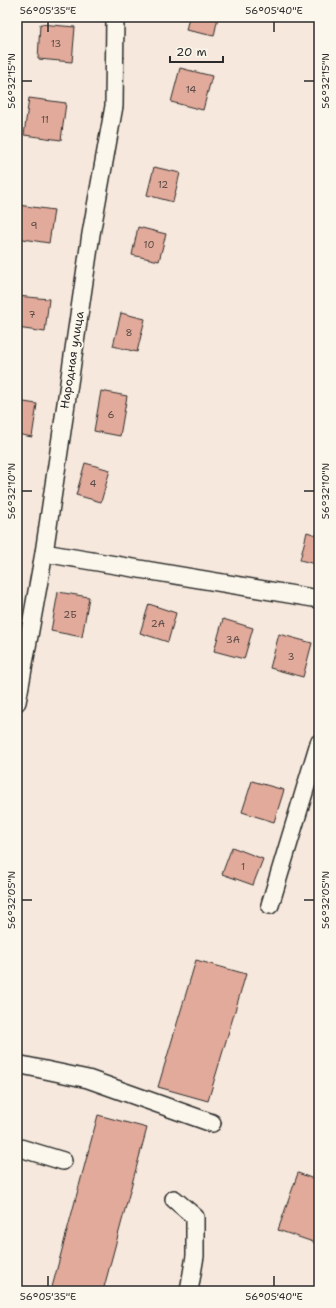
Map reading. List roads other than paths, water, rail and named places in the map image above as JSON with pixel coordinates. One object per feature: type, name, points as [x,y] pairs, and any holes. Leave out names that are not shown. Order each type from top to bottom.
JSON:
[{"type":"street","name":"Народная улица","points":[[17,702],[44,553],[91,234],[114,106],[115,17]]},
{"type":"street","points":[[44,553],[319,599]]},
{"type":"street","points":[[270,905],[319,743]]},
{"type":"street","points":[[17,1064],[88,1079],[212,1123]]},
{"type":"street","points":[[17,1147],[63,1161]]},
{"type":"street","points":[[174,1199],[195,1217],[195,1256],[189,1291]]}]
